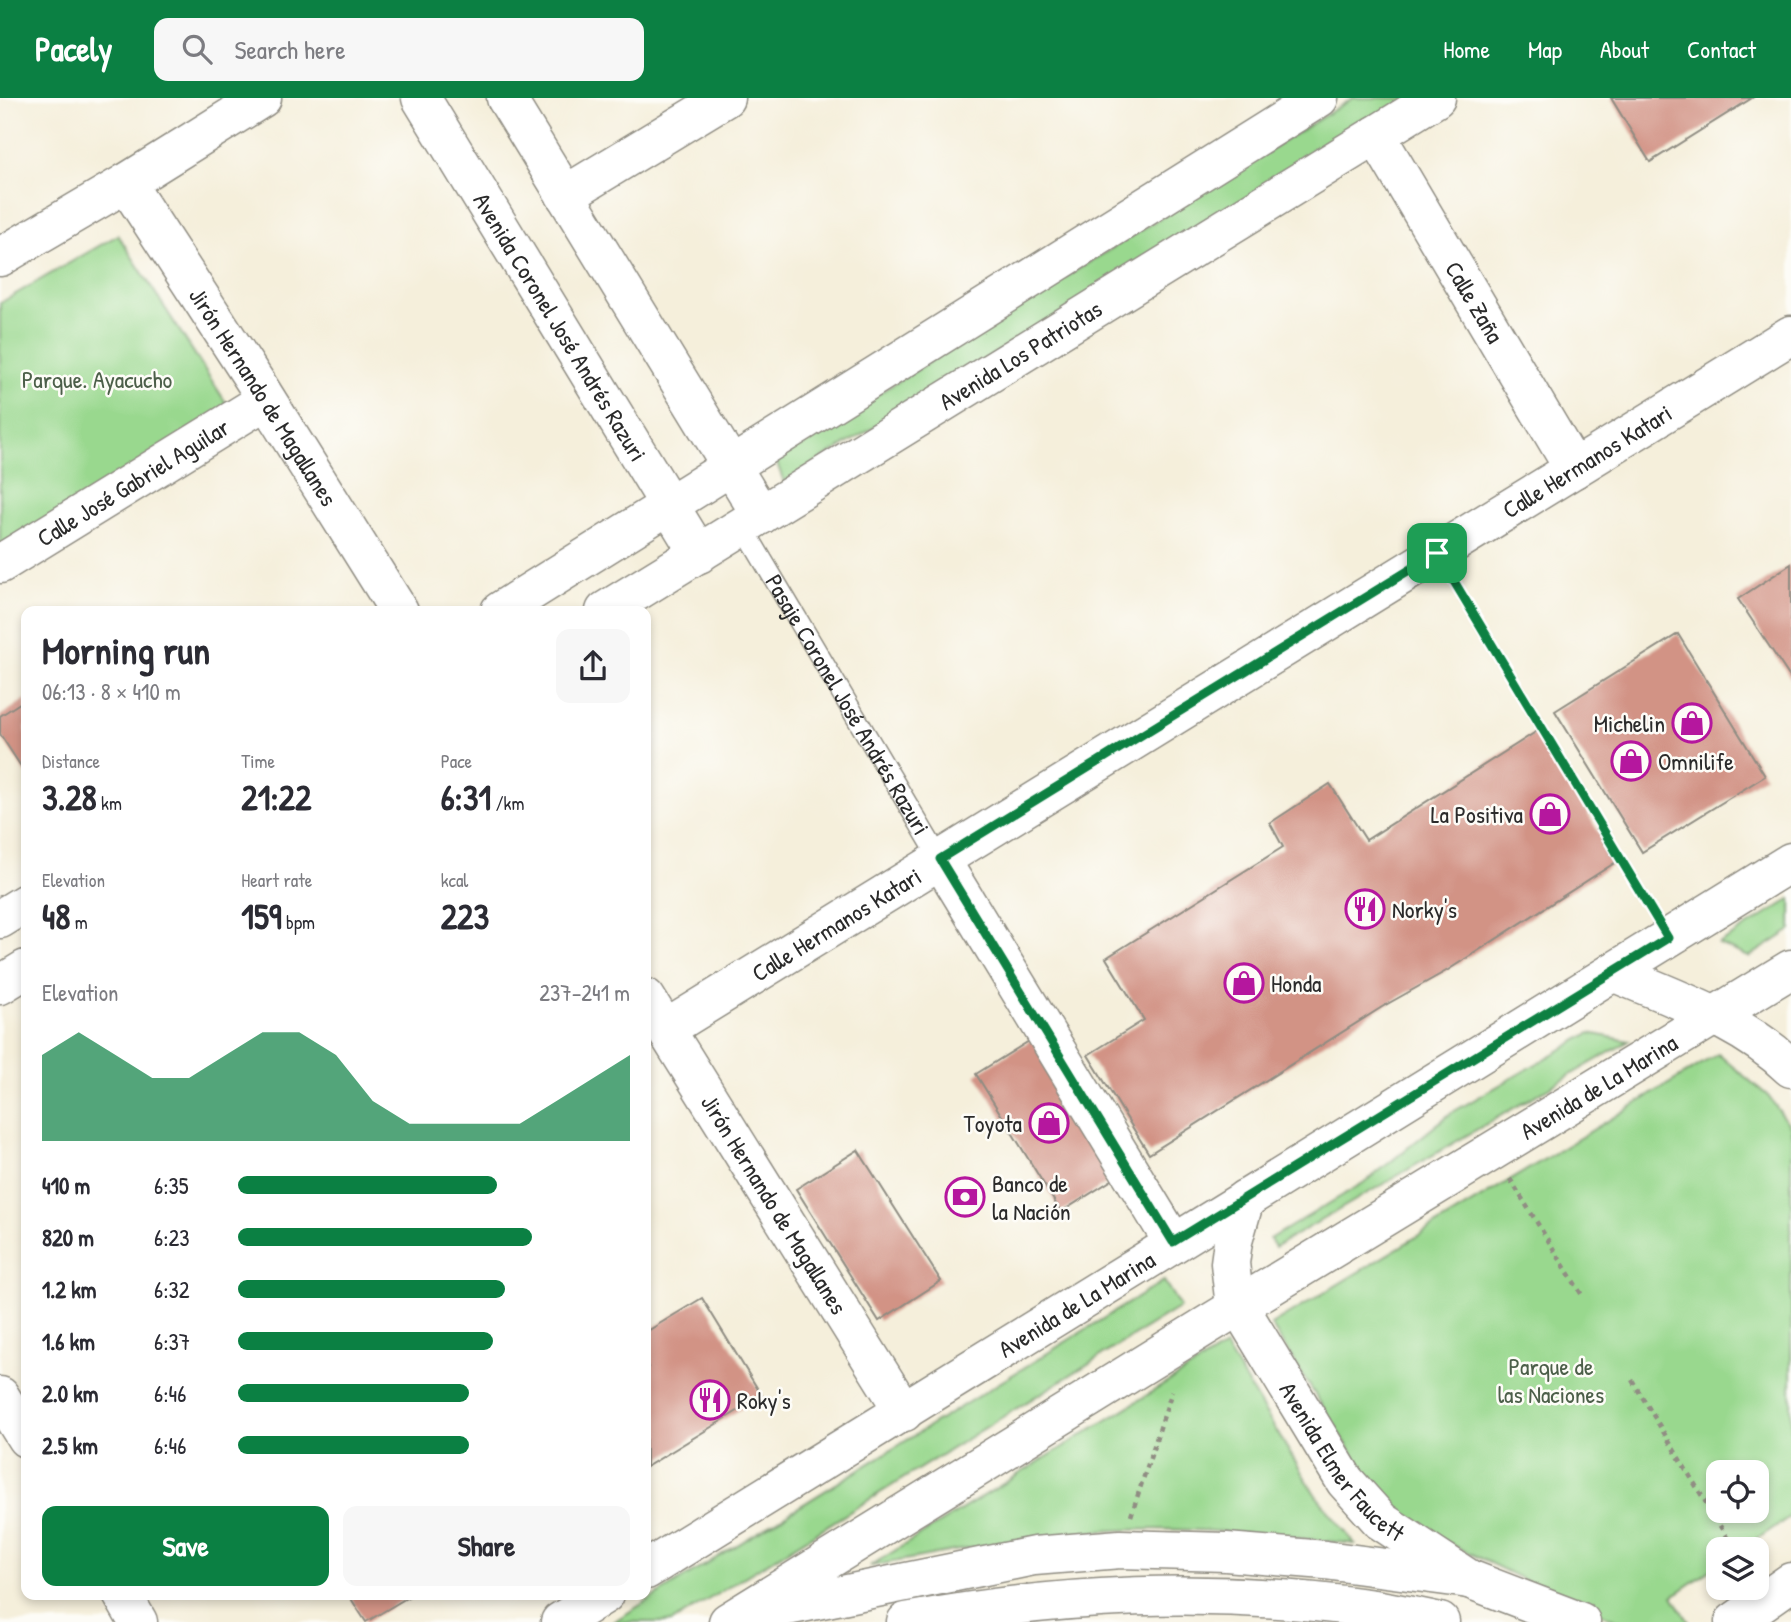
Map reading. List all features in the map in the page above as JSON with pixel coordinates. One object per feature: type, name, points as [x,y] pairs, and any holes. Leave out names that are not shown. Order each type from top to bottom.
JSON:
[{"type":"main road","points":[[0,257],[126,183],[261,98]]},
{"type":"main road","name":"Avenida Coronel José Andrés Razuri","points":[[421,98],[699,554]]},
{"type":"main road","points":[[506,98],[731,466],[752,521]]},
{"type":"main road","points":[[565,195],[725,98]]},
{"type":"main road","points":[[507,606],[1319,98]]},
{"type":"main road","name":"Avenida Los Patriotas","points":[[614,606],[1436,98]]},
{"type":"main road","name":"Calle Zaña","points":[[1376,135],[1574,469]]},
{"type":"main road","name":"Jirón Hernando de Magallanes","points":[[126,183],[396,606]]},
{"type":"main road","name":"Calle Hermanos Katari","points":[[656,1014],[940,859],[1791,335]]},
{"type":"main road","name":"Calle José Gabriel Aguilar","points":[[0,564],[266,400]]},
{"type":"main road","name":"Pasaje Coronel José Andrés Razuri","points":[[940,859],[1173,1242]]},
{"type":"main road","name":"Avenida de La Marina","points":[[651,1567],[1791,862]]},
{"type":"main road","points":[[0,919],[21,906]]},
{"type":"main road","name":"Avenida de La Marina","points":[[733,1619],[1791,969]]},
{"type":"main road","points":[[0,985],[21,972]]},
{"type":"main road","points":[[1613,972],[1717,1016],[1774,1051],[1791,1068]]},
{"type":"main road","name":"Jirón Hernando de Magallanes","points":[[656,1014],[904,1412]]},
{"type":"main road","name":"Avenida Elmer Faucett","points":[[1245,1199],[1233,1241],[1230,1262],[1231,1288],[1238,1307],[1345,1481],[1381,1521],[1469,1579],[1581,1622]]},
{"type":"main road","points":[[0,1396],[21,1432]]},
{"type":"main road","points":[[0,1457],[21,1443]]},
{"type":"main road","points":[[733,1619],[1034,1556],[1120,1549],[1226,1552],[1325,1560],[1469,1579]]},
{"type":"main road","points":[[1734,1622],[1791,1582]]},
{"type":"main road","points":[[906,1622],[960,1617],[1076,1598],[1199,1594],[1369,1608],[1440,1622]]},
{"type":"main road","points":[[125,1600],[138,1622]]},
{"type":"lane","name":"Pasaje Coronel José Andrés Razuri","points":[[752,521],[940,859]]},
{"type":"path","points":[[1437,553],[1668,938]]},
{"type":"path","points":[[1493,1152],[1582,1295]]},
{"type":"path","points":[[1120,1549],[1175,1380]]},
{"type":"path","points":[[1632,1381],[1727,1537]]},
{"type":"green space","points":[[1353,98],[1414,98],[784,482],[775,458]]},
{"type":"green space","name":"Parque. Ayacucho","points":[[118,235],[232,412],[0,551],[0,303]]},
{"type":"green space","points":[[1791,899],[1791,930],[1749,957],[1719,944]]},
{"type":"green space","points":[[1590,1033],[1629,1041],[1275,1247],[1270,1239],[1368,1180],[1451,1113]]},
{"type":"green space","name":"Parque de las Naciones","points":[[1718,1054],[1768,1096],[1791,1127],[1791,1516],[1760,1537],[1706,1537],[1706,1573],[1673,1596],[1689,1622],[1622,1622],[1555,1595],[1414,1526],[1368,1478],[1271,1325]]},
{"type":"green space","points":[[1164,1281],[1180,1307],[672,1622],[613,1622]]},
{"type":"green space","points":[[1225,1347],[1315,1494],[1355,1544],[1228,1532],[1133,1529],[1043,1537],[870,1566]]},
{"type":"building","points":[[1611,98],[1752,98],[1650,162]]},
{"type":"building","points":[[1791,564],[1791,679],[1738,599]]},
{"type":"building","points":[[1678,634],[1765,776],[1642,852],[1555,711]]},
{"type":"building","points":[[21,702],[21,766],[0,734],[0,716]]},
{"type":"building","points":[[1539,730],[1616,862],[1448,970],[1382,1007],[1149,1154],[1088,1055],[1144,1020],[1106,958],[1283,847],[1270,823],[1330,784],[1366,840]]},
{"type":"building","name":"Toyota","points":[[1039,1035],[1123,1173],[1061,1212],[976,1074]]},
{"type":"building","points":[[858,1150],[941,1281],[879,1321],[796,1189]]},
{"type":"building","points":[[702,1298],[762,1396],[651,1464],[651,1329]]},
{"type":"building","points":[[352,1600],[403,1600],[366,1622]]},
{"type":"place","name":"Michelin","points":[[1692,723]]},
{"type":"place","name":"Omnilife","points":[[1631,761]]},
{"type":"place","name":"La Positiva","points":[[1550,814]]},
{"type":"place","name":"Norky's","points":[[1365,909]]},
{"type":"place","name":"Honda","points":[[1244,983]]},
{"type":"place","name":"Toyota","points":[[1049,1123]]},
{"type":"place","name":"Banco de la Nación","points":[[965,1197]]},
{"type":"place","name":"Roky's","points":[[710,1400]]},
{"type":"route","points":[[1437,553],[1668,938],[1173,1242],[940,859],[1437,553]]}]
